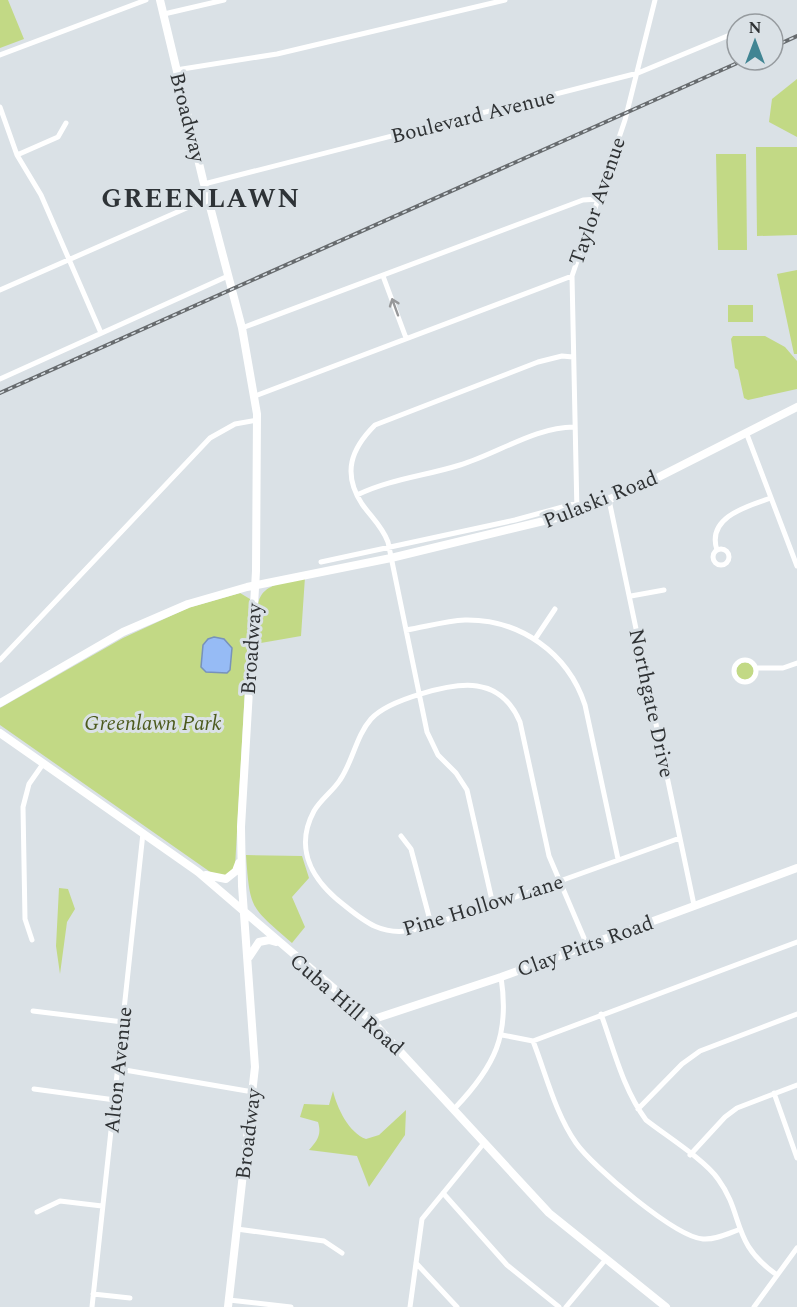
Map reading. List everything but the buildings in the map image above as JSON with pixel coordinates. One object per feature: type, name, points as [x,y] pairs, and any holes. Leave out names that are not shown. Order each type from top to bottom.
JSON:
[{"type":"main road","name":"Broadway","points":[[160,0],[207,199],[242,328],[255,396],[257,420],[256,585],[241,850],[255,1068],[228,1303]]},
{"type":"main road","name":"Pulaski Road","points":[[0,703],[152,618],[206,598],[256,585],[391,558],[577,513],[609,500],[797,407]]},
{"type":"main road","name":"Cuba Hill Road","points":[[0,733],[198,872],[279,944],[371,1020],[549,1213],[666,1307]]},
{"type":"main road","points":[[198,872],[216,879],[230,877],[238,868],[241,850]]},
{"type":"main road","name":"Clay Pitts Road","points":[[371,1020],[501,977],[797,868]]},
{"type":"main road","points":[[248,964],[251,951],[259,942],[268,940],[279,944]]},
{"type":"street","points":[[0,55],[146,0]]},
{"type":"street","points":[[164,14],[224,0]]},
{"type":"street","points":[[176,70],[277,54],[479,3],[505,0]]},
{"type":"street","name":"Taylor Avenue","points":[[577,513],[572,276],[599,199],[638,73],[655,0]]},
{"type":"street","name":"Boulevard Avenue","points":[[204,184],[638,73],[725,37]]},
{"type":"street","points":[[0,107],[17,155],[41,195],[67,260],[101,333]]},
{"type":"street","points":[[17,155],[58,138],[66,123]]},
{"type":"street","points":[[0,290],[207,199]]},
{"type":"street","points":[[242,328],[583,200],[599,199]]},
{"type":"street","points":[[0,379],[228,276]]},
{"type":"street","points":[[383,276],[406,338]]},
{"type":"street","points":[[255,396],[572,276]]},
{"type":"street","points":[[493,905],[467,790],[432,745],[419,695],[389,547],[381,527],[357,495],[350,467],[354,451],[375,425],[538,362],[562,356],[573,357]]},
{"type":"street","points":[[0,660],[210,438],[235,423],[257,420]]},
{"type":"street","points":[[357,495],[390,481],[479,459],[546,431],[574,427]]},
{"type":"street","points":[[746,432],[797,566]]},
{"type":"street","points":[[717,550],[715,536],[726,518],[738,509],[771,498]]},
{"type":"street","name":"Northgate Drive","points":[[609,500],[631,596],[694,905]]},
{"type":"street","points":[[321,562],[515,520],[577,503]]},
{"type":"street","points":[[631,596],[664,590]]},
{"type":"street","points":[[535,639],[555,609]]},
{"type":"street","points":[[406,630],[447,622],[476,620],[506,626],[535,639],[564,665],[580,693],[618,860]]},
{"type":"street","points":[[741,661],[752,663],[756,668],[756,676],[751,681],[740,681],[735,676],[736,666],[741,661]]},
{"type":"street","points":[[756,668],[783,668],[797,663]]},
{"type":"street","name":"Pine Hollow Lane","points":[[587,945],[559,882],[549,856],[524,736],[515,710],[495,692],[475,685],[419,695],[386,707],[365,728],[340,781],[313,813],[308,829],[308,861],[321,886],[366,923],[380,930],[400,933],[493,905],[559,882],[680,838]]},
{"type":"street","points":[[32,940],[25,919],[23,807],[29,784],[43,764]]},
{"type":"street","name":"Alton Avenue","points":[[92,1307],[143,833]]},
{"type":"street","points":[[401,836],[411,849],[431,924]]},
{"type":"street","points":[[502,1035],[534,1041],[797,942]]},
{"type":"street","points":[[454,1108],[474,1088],[491,1063],[502,1035],[504,998],[501,977]]},
{"type":"street","points":[[33,1011],[123,1022]]},
{"type":"street","points":[[601,1014],[629,1094],[638,1109],[646,1120],[716,1176],[723,1187],[738,1230],[757,1260],[777,1275]]},
{"type":"street","points":[[638,1109],[682,1064],[700,1051],[797,1014]]},
{"type":"street","points":[[534,1041],[567,1127],[575,1141],[598,1166],[683,1233],[702,1239],[738,1230]]},
{"type":"street","points":[[119,1069],[253,1092]]},
{"type":"street","points":[[690,1155],[725,1117],[737,1108],[797,1085]]},
{"type":"street","points":[[34,1089],[115,1100]]},
{"type":"street","points":[[774,1093],[797,1158]]},
{"type":"street","points":[[410,1307],[420,1226],[443,1193],[484,1143]]},
{"type":"street","points":[[443,1193],[507,1265],[559,1307]]},
{"type":"street","points":[[37,1212],[60,1201],[102,1206]]},
{"type":"street","points":[[237,1229],[316,1239],[342,1253]]},
{"type":"street","points":[[754,1307],[797,1248]]},
{"type":"street","points":[[566,1307],[606,1259]]},
{"type":"street","points":[[416,1263],[457,1307]]},
{"type":"street","points":[[93,1294],[130,1298]]},
{"type":"street","points":[[228,1303],[291,1307]]},
{"type":"green space","points":[[0,0],[8,0],[24,39],[0,48]]},
{"type":"green space","points":[[797,79],[797,137],[769,122],[772,99]]},
{"type":"green space","points":[[756,147],[797,147],[797,235],[757,236]]},
{"type":"green space","points":[[716,154],[746,154],[747,250],[718,250]]},
{"type":"green space","points":[[797,270],[797,354],[794,354],[777,274]]},
{"type":"green space","points":[[728,305],[753,305],[753,322],[728,322]]},
{"type":"green space","points":[[733,336],[765,336],[785,347],[797,361],[797,389],[748,400],[744,398],[738,370],[735,368],[731,339]]},
{"type":"green space","points":[[305,577],[301,636],[255,644],[258,603],[261,595],[275,585]]},
{"type":"green space","name":"Greenlawn Park","points":[[240,593],[250,599],[235,867],[228,876],[216,876],[0,725],[0,708],[123,638],[188,608]]},
{"type":"green space","points":[[745,662],[751,665],[754,671],[751,677],[745,680],[739,677],[736,671],[739,665]]},
{"type":"green space","points":[[246,855],[302,856],[309,878],[292,897],[305,927],[292,943],[260,914],[255,906],[249,887]]},
{"type":"green space","points":[[59,888],[68,889],[75,909],[67,922],[60,974],[56,946]]},
{"type":"green space","points":[[333,1091],[337,1105],[349,1126],[366,1139],[379,1135],[406,1110],[405,1135],[369,1187],[357,1156],[309,1150],[318,1138],[319,1127],[318,1122],[300,1117],[304,1104],[329,1105]]},
{"type":"water","points":[[214,637],[224,639],[232,648],[230,670],[227,673],[206,672],[201,667],[203,645],[208,639]]},
{"type":"railway","points":[[785,42],[797,36]]},
{"type":"railway","points":[[0,393],[725,69]]},
{"type":"district","name":"GREENLAWN","points":[[201,198]]}]
